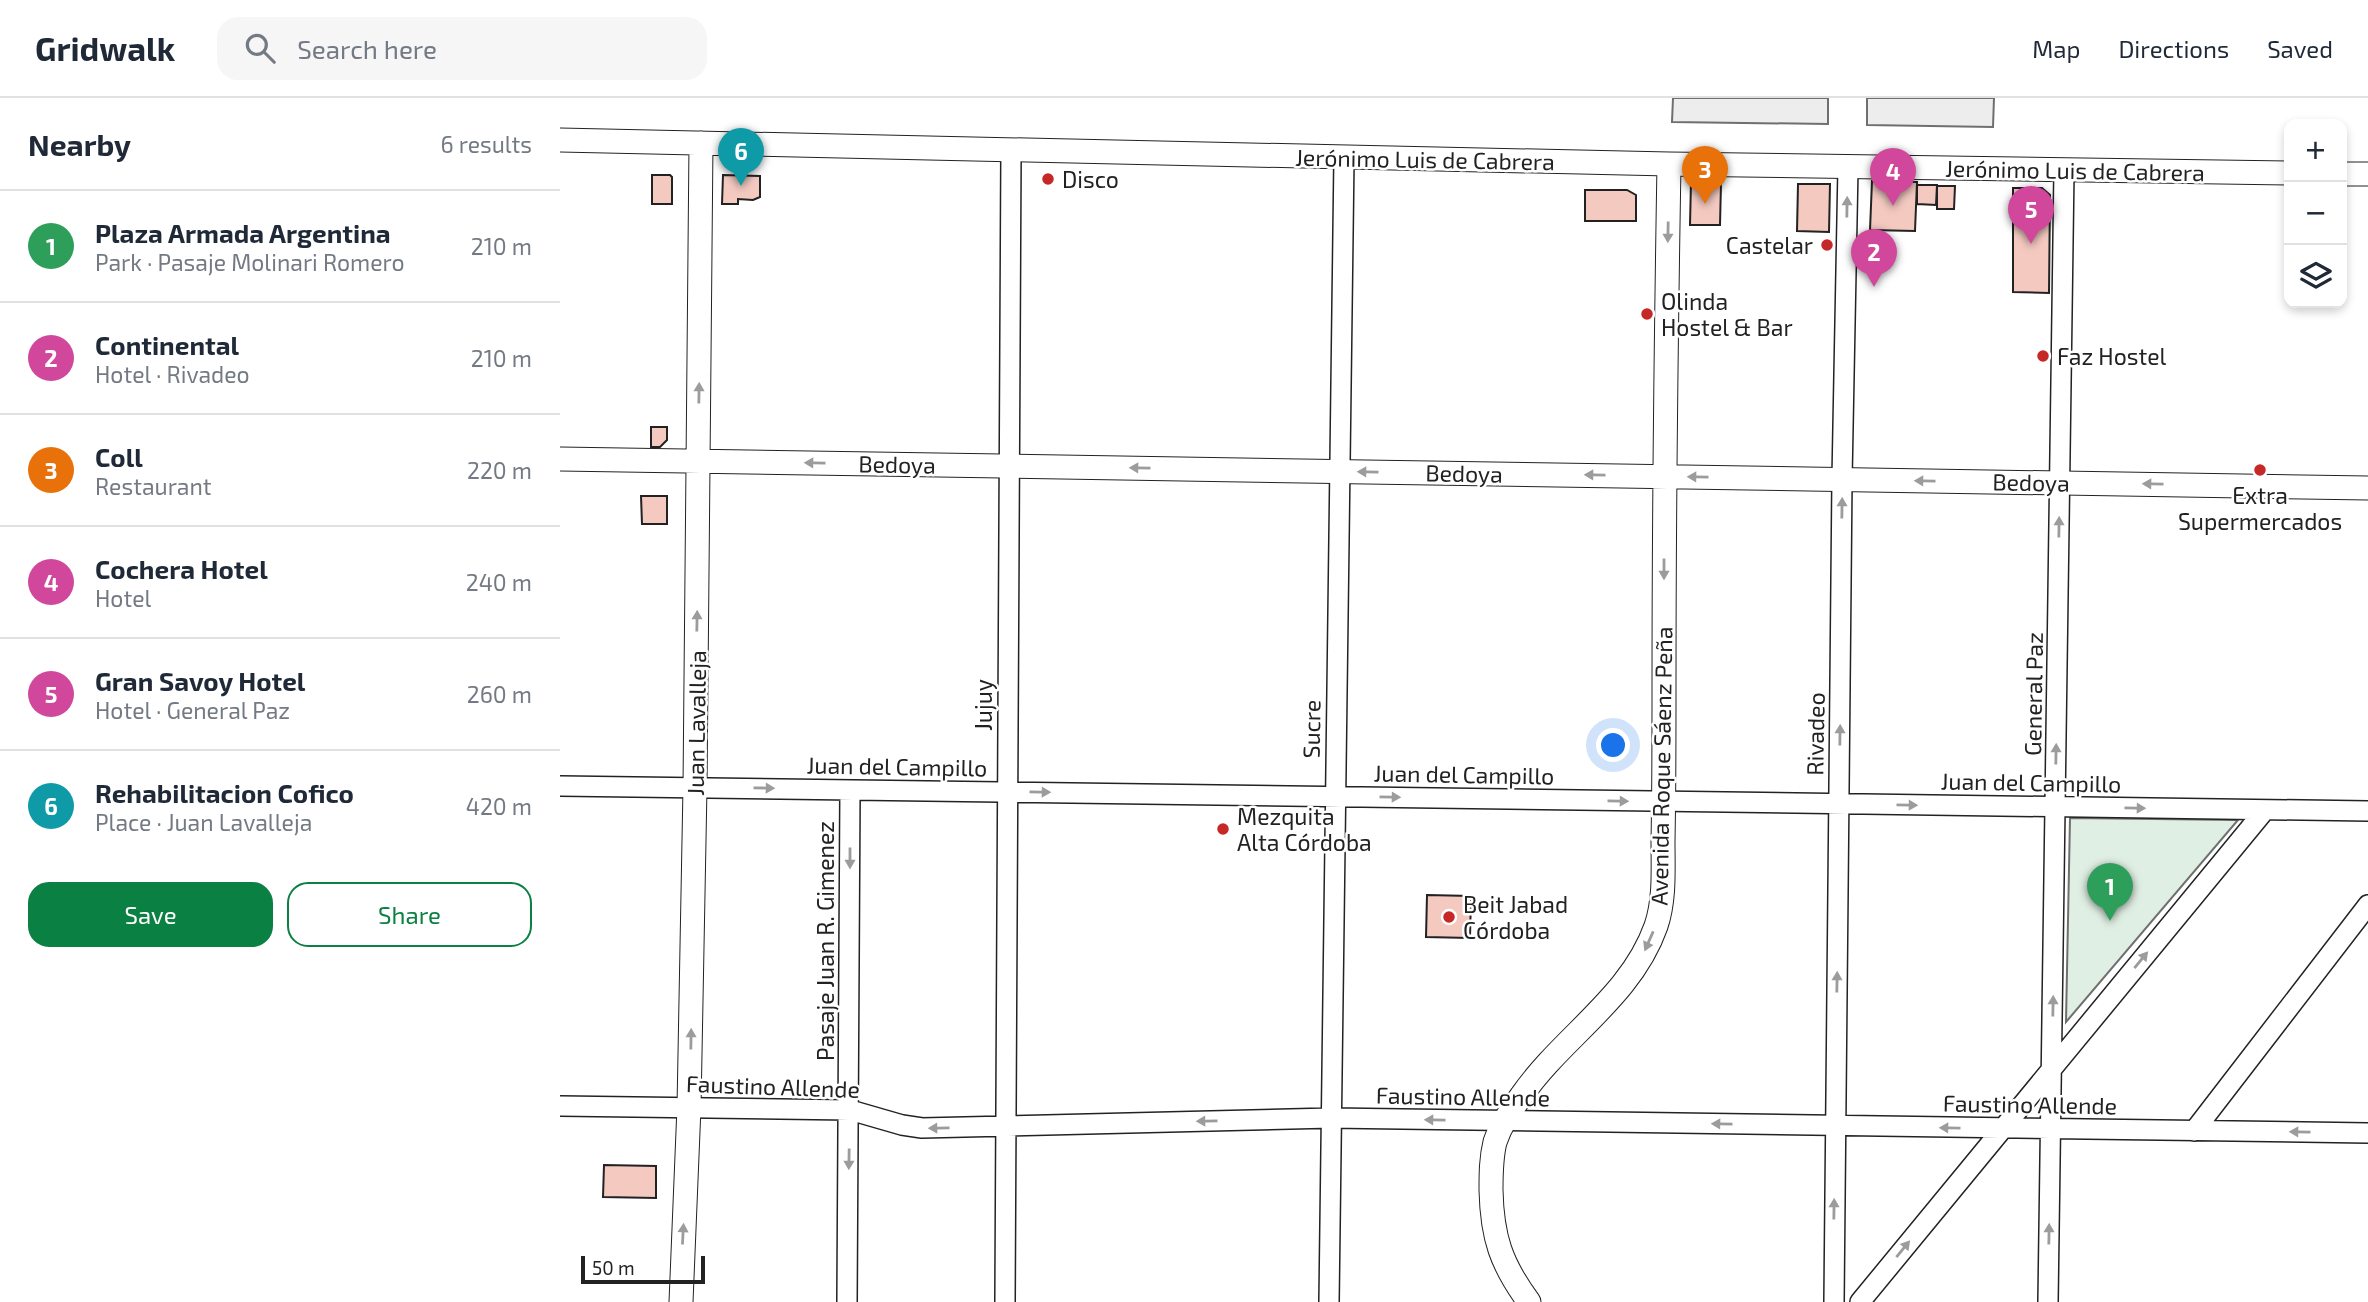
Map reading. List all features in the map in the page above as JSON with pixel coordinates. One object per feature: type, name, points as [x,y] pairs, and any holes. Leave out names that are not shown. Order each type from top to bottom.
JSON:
[{"type":"main road","name":"Jerónimo Luis de Cabrera","points":[[560,140],[1669,164],[2284,173]]},
{"type":"main road","name":"Juan Lavalleja","points":[[681,1302],[689,1107],[695,788],[701,143]]},
{"type":"main road","name":"Avenida Roque Sáenz Peña","points":[[1529,1302],[1509,1275],[1496,1240],[1491,1206],[1494,1144],[1503,1121],[1539,1071],[1602,1010],[1625,982],[1645,950],[1657,922],[1660,904],[1664,801],[1664,477],[1669,164]]},
{"type":"main road","points":[[2347,174],[2368,174]]},
{"type":"main road","name":"Bedoya","points":[[560,459],[2368,488]]},
{"type":"street","name":"Jujuy","points":[[1005,1302],[1011,150]]},
{"type":"street","name":"Sucre","points":[[1329,1302],[1345,157]]},
{"type":"street","name":"Rivadeo","points":[[1834,1302],[1842,480],[1848,167]]},
{"type":"street","name":"General Paz","points":[[2048,1302],[2064,170]]},
{"type":"street","name":"Juan del Campillo","points":[[560,786],[2368,811]]},
{"type":"street","name":"Pasaje Juan R. Gimenez","points":[[847,1302],[850,790]]},
{"type":"street","points":[[1860,1302],[2265,810]]},
{"type":"street","points":[[2194,1131],[2368,905]]},
{"type":"street","name":"Faustino Allende","points":[[560,1106],[850,1110],[922,1128],[1331,1118],[2368,1133]]},
{"type":"green space","points":[[2070,818],[2238,820],[2066,1022]]},
{"type":"shaded area","points":[[1673,98],[1828,98],[1828,124],[1672,122]]},
{"type":"shaded area","points":[[1867,98],[1994,98],[1993,127],[1867,125]]},
{"type":"building","points":[[652,175],[672,177],[672,204],[652,204]]},
{"type":"building","points":[[723,175],[760,176],[760,197],[753,200],[738,199],[738,204],[722,204]]},
{"type":"building","points":[[1872,181],[1917,182],[1915,231],[1870,230]]},
{"type":"building","points":[[1691,182],[1721,183],[1720,225],[1690,225]]},
{"type":"building","points":[[1798,184],[1830,184],[1829,232],[1797,231]]},
{"type":"building","points":[[1917,185],[1937,185],[1936,205],[1917,204]]},
{"type":"building","points":[[1937,186],[1955,186],[1954,209],[1937,209]]},
{"type":"building","points":[[2013,188],[2042,188],[2050,195],[2049,293],[2013,292]]},
{"type":"building","points":[[1585,190],[1627,190],[1636,195],[1636,221],[1585,221]]},
{"type":"building","points":[[651,427],[667,427],[667,440],[660,447],[651,447]]},
{"type":"building","points":[[641,496],[667,496],[667,524],[642,524]]},
{"type":"building","name":"Beit Jabad Córdoba","points":[[1427,895],[1471,896],[1470,938],[1426,937]]},
{"type":"building","points":[[604,1165],[656,1166],[656,1198],[603,1197]]},
{"type":"place","name":"Disco","points":[[1048,179]]},
{"type":"place","name":"Rehabilitacion Cofico","points":[[741,186]]},
{"type":"place","name":"Coll","points":[[1705,204]]},
{"type":"place","name":"Cochera Hotel","points":[[1893,206]]},
{"type":"place","name":"Gran Savoy Hotel","points":[[2031,244]]},
{"type":"place","name":"Castelar","points":[[1827,245]]},
{"type":"place","name":"Continental","points":[[1874,287]]},
{"type":"place","name":"Olinda Hostel & Bar","points":[[1647,314]]},
{"type":"place","name":"Faz Hostel","points":[[2043,356]]},
{"type":"place","name":"Extra Supermercados","points":[[2260,470]]},
{"type":"place","name":"Mezquita Alta Córdoba","points":[[1223,829]]},
{"type":"place","name":"Beit Jabad Córdoba","points":[[1449,917]]},
{"type":"place","name":"Plaza Armada Argentina","points":[[2110,921]]}]
